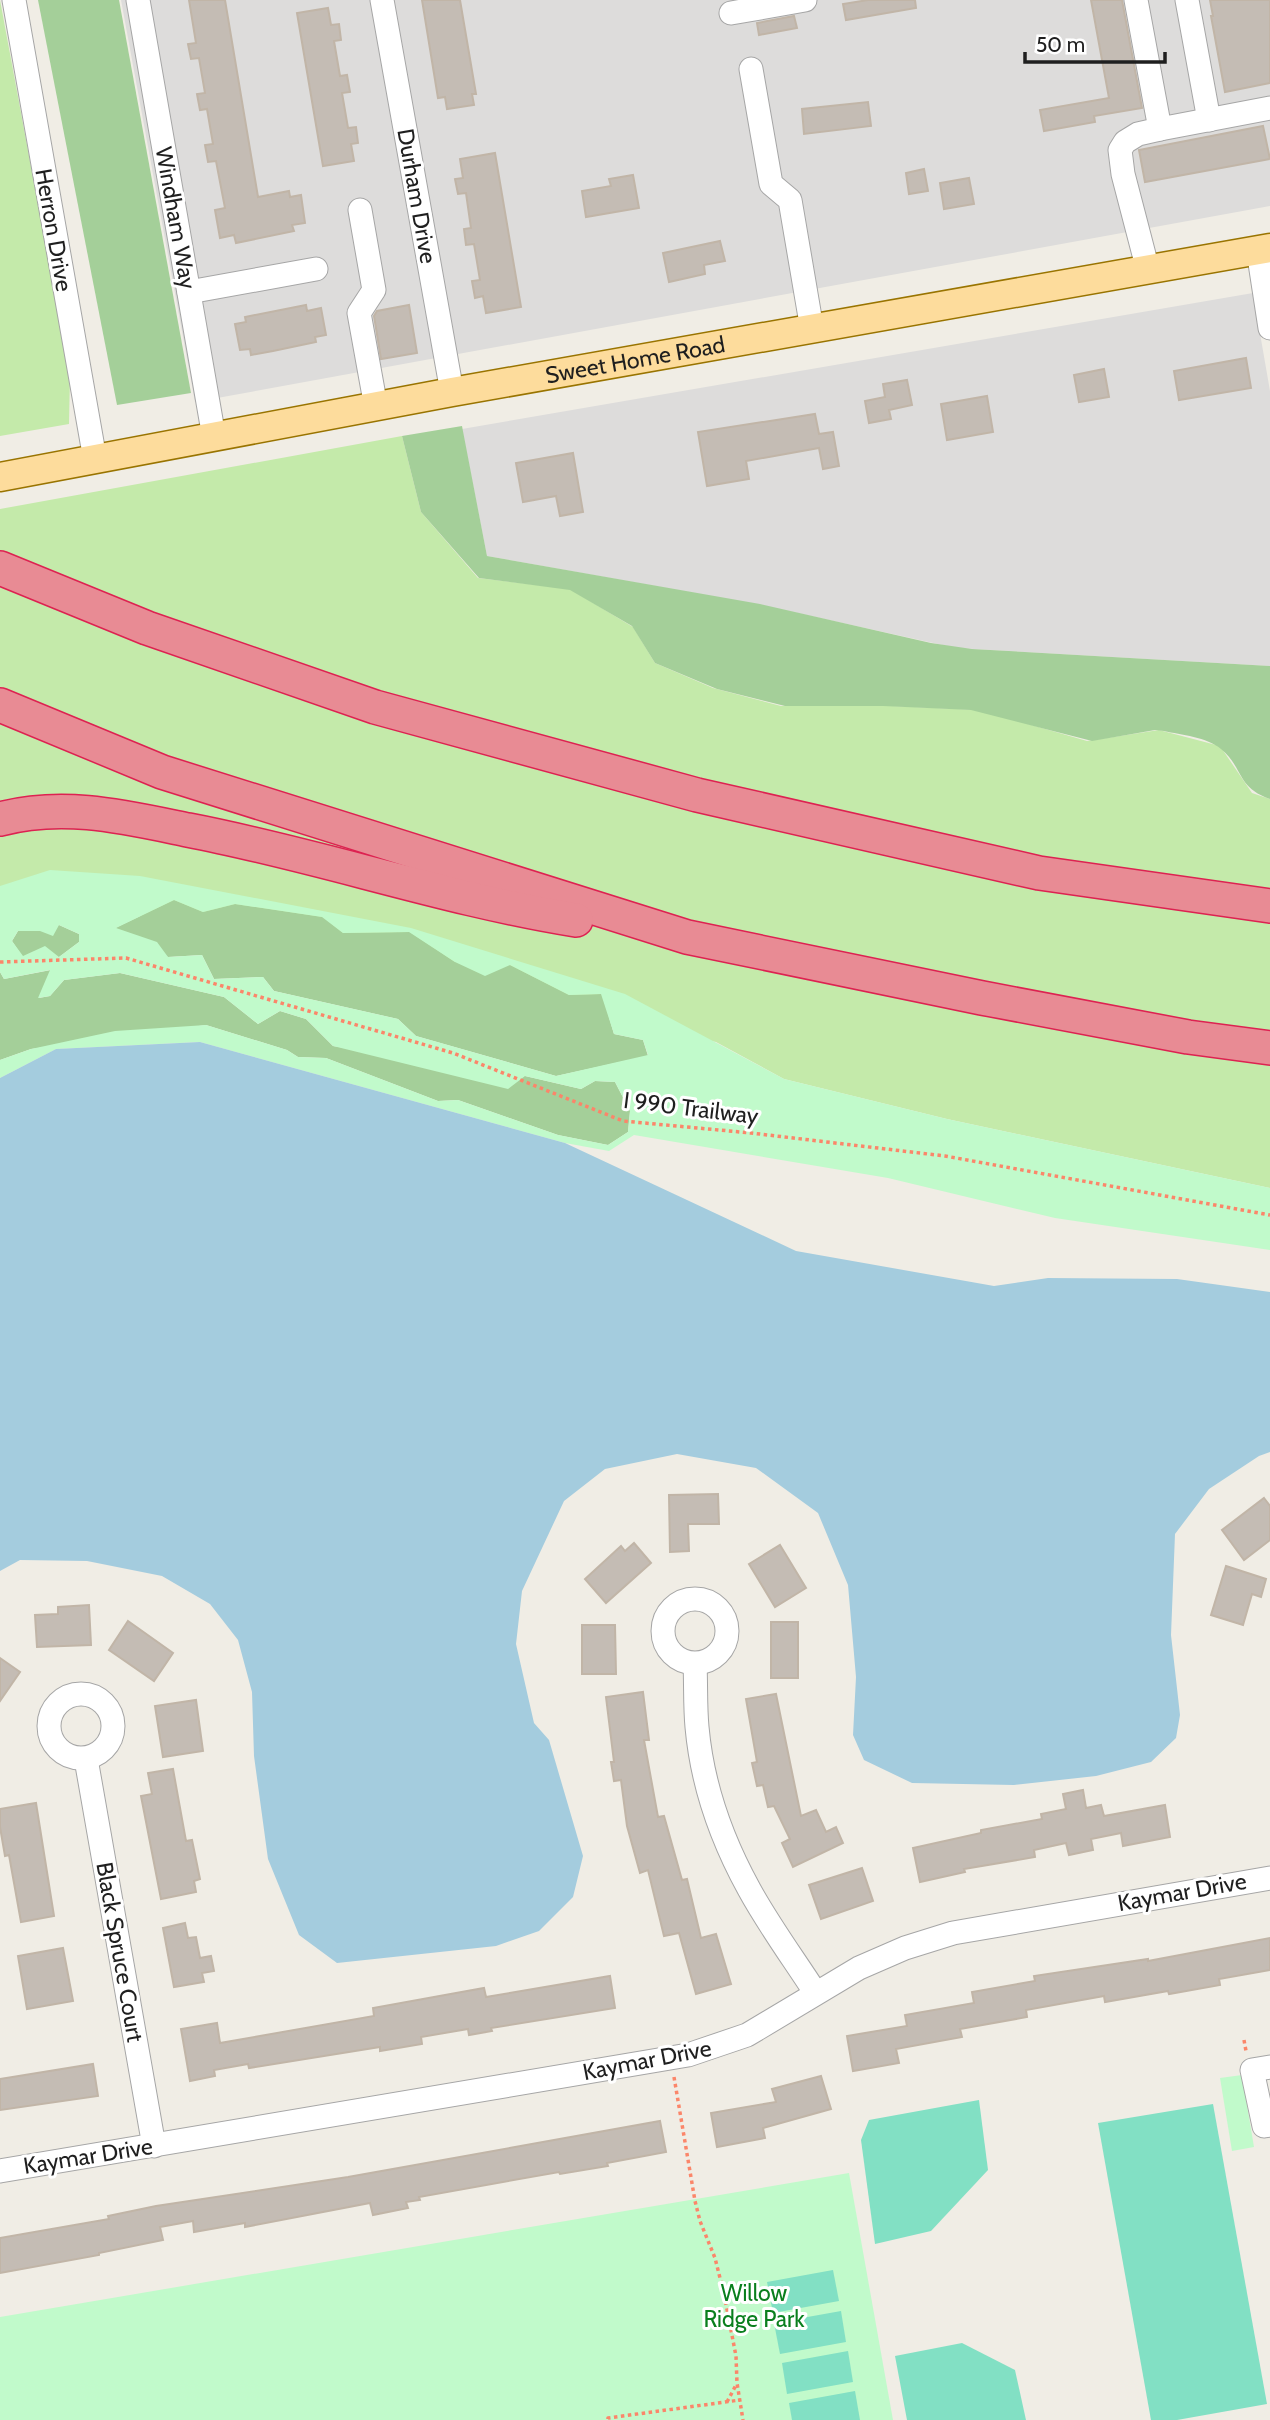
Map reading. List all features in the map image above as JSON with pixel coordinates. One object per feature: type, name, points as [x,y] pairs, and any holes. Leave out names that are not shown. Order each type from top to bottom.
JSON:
[{"type":"highway","points":[[0,568],[148,628],[375,707],[697,795],[1040,873],[1270,906]]},
{"type":"highway","points":[[0,705],[162,772],[687,937]]},
{"type":"highway","points":[[0,819],[38,811],[99,812],[247,841],[518,911],[687,937],[996,1001],[1188,1037],[1270,1048]]},
{"type":"main road","name":"Sweet Home Road","points":[[0,477],[452,392],[1264,249]]},
{"type":"street","name":"Herron Drive","points":[[14,0],[95,459]]},
{"type":"street","name":"Windham Way","points":[[138,0],[214,437]]},
{"type":"street","name":"Durham Drive","points":[[383,0],[452,392]]},
{"type":"street","points":[[731,13],[805,0]]},
{"type":"street","points":[[1136,0],[1160,129]]},
{"type":"street","points":[[1187,0],[1209,120]]},
{"type":"street","points":[[751,69],[771,184],[789,200],[812,329]]},
{"type":"street","points":[[1148,270],[1123,174],[1120,150],[1125,142],[1138,134],[1270,108]]},
{"type":"street","points":[[360,210],[374,290],[359,313],[376,407]]},
{"type":"street","points":[[1264,249],[1270,328]]},
{"type":"street","points":[[189,292],[316,269]]},
{"type":"street","points":[[695,1664],[697,1728],[704,1770],[730,1852],[749,1890],[815,1992]]},
{"type":"street","name":"Black Spruce Court","points":[[86,1759],[153,2146]]},
{"type":"street","name":"Kaymar Drive","points":[[0,2171],[671,2058],[718,2046],[747,2035],[859,1968],[893,1953],[953,1933],[1270,1878]]},
{"type":"street","points":[[1270,2067],[1252,2070],[1264,2126],[1270,2125]]},
{"type":"path","name":"I 990 Trailway","points":[[0,962],[126,958],[453,1053],[623,1121],[945,1156],[1270,1214]]},
{"type":"path","points":[[671,2058],[695,2201],[715,2258],[724,2294],[736,2356],[743,2420]]},
{"type":"path","points":[[727,2402],[737,2384]]},
{"type":"path","points":[[608,2419],[740,2400]]},
{"type":"shaded area","points":[[121,0],[1270,0],[1270,206],[195,402]]},
{"type":"shaded area","points":[[1253,293],[1270,391],[1270,666],[956,648],[761,605],[487,556],[462,429]]},
{"type":"green space","points":[[0,0],[70,376],[69,424],[0,436]]},
{"type":"green space","points":[[38,0],[119,0],[191,393],[117,405]]},
{"type":"green space","points":[[462,426],[487,556],[760,604],[931,643],[972,649],[1270,666],[1270,799],[1251,789],[1221,749],[1194,737],[1155,730],[1092,741],[971,710],[883,706],[785,706],[717,689],[655,663],[632,626],[570,590],[479,578],[421,512],[402,436]]},
{"type":"green space","points":[[402,436],[421,512],[478,578],[570,589],[633,627],[655,663],[713,688],[781,706],[893,706],[979,710],[1087,741],[1159,730],[1220,746],[1252,793],[1270,799],[1270,1188],[947,1119],[784,1079],[716,1042],[0,886],[0,509]]},
{"type":"green space","points":[[50,870],[140,876],[411,928],[625,994],[784,1079],[947,1119],[1270,1188],[1270,1250],[1055,1218],[888,1178],[634,1135],[609,1151],[565,1143],[200,1042],[56,1049],[0,1078],[0,1060],[31,1049],[115,1031],[206,1025],[287,1050],[298,1057],[326,1058],[438,1101],[458,1100],[558,1135],[608,1145],[628,1132],[630,1111],[615,1082],[595,1081],[581,1089],[525,1076],[508,1089],[333,1046],[306,1019],[280,1011],[258,1024],[224,997],[120,973],[64,980],[50,996],[38,998],[50,970],[4,979],[0,972],[0,886]],"holes":[[[174,900],[203,912],[235,904],[322,917],[343,933],[409,932],[455,962],[485,976],[510,965],[569,995],[601,994],[614,1034],[643,1040],[648,1055],[556,1076],[416,1036],[398,1019],[274,991],[263,977],[214,979],[202,955],[168,957],[157,942],[116,928]],[[59,925],[79,934],[79,942],[59,957],[45,946],[23,956],[12,941],[18,931],[40,931],[53,936]]]},
{"type":"green space","points":[[174,900],[203,912],[235,904],[323,917],[343,933],[410,932],[455,962],[510,965],[569,995],[602,994],[614,1034],[643,1040],[648,1056],[556,1076],[416,1036],[398,1019],[274,991],[263,977],[214,979],[202,955],[168,957],[115,928]]},
{"type":"green space","points":[[59,925],[79,934],[79,942],[59,957],[22,956],[12,941],[18,931],[40,931]]},
{"type":"green space","points":[[51,970],[39,998],[50,996],[64,980],[120,973],[224,997],[258,1024],[280,1011],[306,1019],[333,1046],[525,1076],[581,1089],[595,1081],[615,1082],[630,1111],[628,1132],[608,1145],[558,1135],[458,1100],[438,1101],[326,1058],[298,1057],[287,1050],[206,1025],[31,1049],[0,1060],[0,972],[4,979]]},
{"type":"green space","points":[[1242,2075],[1254,2147],[1232,2151],[1220,2078]]},
{"type":"green space","points":[[979,2100],[988,2170],[931,2231],[875,2244],[861,2140],[869,2120]]},
{"type":"green space","points":[[1213,2104],[1267,2404],[1177,2420],[1151,2420],[1098,2123]]},
{"type":"green space","name":"Willow Ridge Park","points":[[849,2173],[893,2420],[0,2420],[0,2317]]},
{"type":"green space","points":[[833,2270],[839,2301],[773,2313],[767,2282]]},
{"type":"green space","points":[[841,2311],[846,2342],[780,2354],[774,2323]]},
{"type":"green space","points":[[962,2343],[1015,2370],[1026,2420],[907,2420],[895,2356]]},
{"type":"green space","points":[[848,2351],[853,2382],[787,2394],[782,2363]]},
{"type":"green space","points":[[855,2391],[860,2420],[792,2420],[789,2403]]},
{"type":"water","points":[[200,1042],[565,1143],[796,1251],[994,1286],[1048,1278],[1177,1279],[1270,1292],[1270,1452],[1259,1456],[1209,1489],[1175,1534],[1171,1635],[1180,1715],[1176,1738],[1151,1762],[1096,1776],[1014,1785],[912,1783],[864,1760],[853,1735],[856,1677],[848,1585],[818,1513],[756,1468],[677,1454],[605,1469],[564,1501],[522,1591],[516,1644],[534,1723],[549,1740],[583,1856],[573,1897],[539,1931],[496,1946],[337,1963],[299,1935],[268,1859],[254,1756],[252,1692],[238,1640],[210,1604],[162,1576],[87,1561],[20,1560],[0,1571],[0,1078],[56,1049]]},
{"type":"building","points":[[189,0],[225,0],[258,197],[289,191],[290,197],[301,195],[305,223],[292,225],[294,231],[236,243],[234,235],[220,238],[215,210],[225,208],[216,161],[208,162],[205,145],[213,144],[207,109],[200,110],[197,94],[205,93],[199,58],[191,59],[188,44],[196,43]]},
{"type":"building","points":[[422,0],[460,0],[476,94],[472,94],[474,105],[447,109],[445,97],[438,98]]},
{"type":"building","points":[[868,0],[915,0],[916,8],[846,20],[843,4]]},
{"type":"building","points":[[1091,0],[1122,0],[1142,108],[1094,116],[1095,122],[1044,131],[1040,110],[1109,98]]},
{"type":"building","points":[[1210,0],[1270,0],[1270,83],[1225,92]]},
{"type":"building","points":[[328,8],[331,25],[339,24],[341,40],[334,41],[340,76],[347,75],[350,92],[342,93],[348,128],[356,127],[358,143],[351,144],[354,161],[323,166],[297,13]]},
{"type":"building","points":[[794,16],[797,28],[759,35],[757,23]]},
{"type":"building","points":[[868,102],[871,126],[804,134],[802,109]]},
{"type":"building","points":[[1263,126],[1270,159],[1145,182],[1139,150]]},
{"type":"building","points":[[495,153],[521,307],[486,313],[483,296],[475,298],[472,281],[480,280],[474,244],[466,245],[464,229],[471,228],[466,193],[458,194],[455,179],[463,178],[460,159]]},
{"type":"building","points":[[924,169],[928,191],[909,194],[906,173]]},
{"type":"building","points":[[633,175],[639,208],[586,217],[582,191],[611,186],[609,179]]},
{"type":"building","points":[[969,178],[974,204],[944,209],[940,183]]},
{"type":"building","points":[[720,241],[725,261],[704,265],[705,274],[669,282],[663,253]]},
{"type":"building","points":[[306,305],[307,311],[321,308],[326,335],[315,337],[316,342],[251,355],[250,349],[240,350],[235,324],[246,322],[245,317]]},
{"type":"building","points":[[409,305],[417,353],[381,359],[374,316],[377,311]]},
{"type":"building","points":[[1246,358],[1251,388],[1179,400],[1174,371]]},
{"type":"building","points":[[1104,369],[1109,397],[1079,402],[1074,375]]},
{"type":"building","points":[[907,380],[912,405],[889,410],[891,419],[869,423],[865,401],[885,397],[883,384]]},
{"type":"building","points":[[987,396],[993,432],[947,440],[941,404]]},
{"type":"building","points":[[815,414],[819,434],[833,432],[839,466],[823,469],[819,448],[746,461],[749,479],[707,486],[698,432]]},
{"type":"building","points":[[573,453],[583,512],[560,516],[556,496],[523,502],[516,463]]},
{"type":"building","points":[[718,1494],[719,1524],[688,1524],[689,1551],[670,1552],[669,1495]]},
{"type":"building","points":[[1264,1498],[1270,1506],[1270,1540],[1244,1560],[1222,1530]]},
{"type":"building","points":[[634,1543],[651,1563],[606,1603],[585,1579],[621,1546],[625,1551]]},
{"type":"building","points":[[780,1545],[806,1588],[775,1607],[749,1564]]},
{"type":"building","points":[[1226,1566],[1266,1579],[1261,1597],[1252,1594],[1243,1625],[1211,1615]]},
{"type":"building","points":[[89,1605],[91,1645],[37,1647],[35,1615],[58,1614],[58,1607]]},
{"type":"building","points":[[128,1621],[173,1653],[154,1681],[109,1650]]},
{"type":"building","points":[[771,1622],[798,1622],[798,1678],[771,1678]]},
{"type":"building","points":[[582,1625],[615,1625],[616,1674],[582,1674]]},
{"type":"building","points":[[0,1658],[20,1672],[0,1701]]},
{"type":"building","points":[[643,1692],[649,1740],[644,1740],[658,1817],[664,1816],[682,1880],[687,1879],[701,1938],[716,1934],[731,1984],[696,1994],[679,1933],[664,1936],[648,1870],[640,1873],[627,1826],[621,1780],[614,1781],[606,1697]]},
{"type":"building","points":[[776,1694],[801,1816],[816,1810],[826,1832],[836,1827],[843,1843],[793,1867],[782,1843],[790,1839],[774,1806],[768,1807],[763,1785],[757,1786],[752,1763],[757,1762],[746,1699]]},
{"type":"building","points":[[196,1700],[203,1751],[163,1757],[155,1706]]},
{"type":"building","points":[[173,1769],[186,1841],[192,1840],[200,1879],[194,1881],[196,1892],[161,1899],[141,1796],[152,1794],[148,1773]]},
{"type":"building","points":[[1083,1790],[1086,1808],[1101,1805],[1104,1816],[1165,1805],[1170,1837],[1123,1846],[1121,1833],[1091,1839],[1093,1850],[1069,1855],[1066,1843],[1034,1850],[1035,1857],[964,1869],[965,1872],[920,1882],[913,1848],[981,1833],[981,1830],[1042,1819],[1041,1814],[1066,1809],[1063,1794]]},
{"type":"building","points":[[36,1803],[54,1916],[21,1922],[9,1855],[5,1856],[0,1809]]},
{"type":"building","points":[[862,1868],[873,1901],[821,1919],[809,1885]]},
{"type":"building","points":[[185,1923],[188,1938],[196,1937],[200,1958],[211,1956],[214,1971],[202,1973],[204,1982],[174,1987],[163,1928]]},
{"type":"building","points":[[1270,1938],[1270,1970],[1219,1979],[1220,1985],[1169,1994],[1168,1991],[1105,2002],[1104,1996],[1026,2010],[1027,2017],[960,2029],[962,2037],[896,2049],[899,2063],[853,2071],[847,2036],[907,2026],[905,2015],[974,2003],[972,1992],[1035,1981],[1034,1976],[1148,1961]]},
{"type":"building","points":[[63,1948],[73,2001],[27,2009],[18,1956]]},
{"type":"building","points":[[610,1976],[615,2008],[491,2028],[492,2031],[469,2035],[468,2029],[421,2037],[422,2044],[380,2051],[380,2047],[249,2068],[248,2064],[214,2070],[215,2076],[190,2081],[181,2029],[217,2023],[220,2043],[374,2016],[373,2008],[484,1988],[486,1997]]},
{"type":"building","points":[[93,2064],[98,2096],[0,2110],[0,2079]]},
{"type":"building","points":[[821,2076],[831,2109],[763,2128],[765,2138],[717,2147],[711,2113],[776,2102],[772,2089]]},
{"type":"building","points":[[660,2121],[666,2152],[607,2163],[608,2166],[419,2197],[420,2200],[406,2202],[408,2208],[373,2215],[370,2203],[245,2227],[245,2223],[194,2232],[193,2221],[160,2227],[163,2240],[0,2273],[0,2238],[109,2219],[108,2216],[156,2206],[348,2177]]}]
